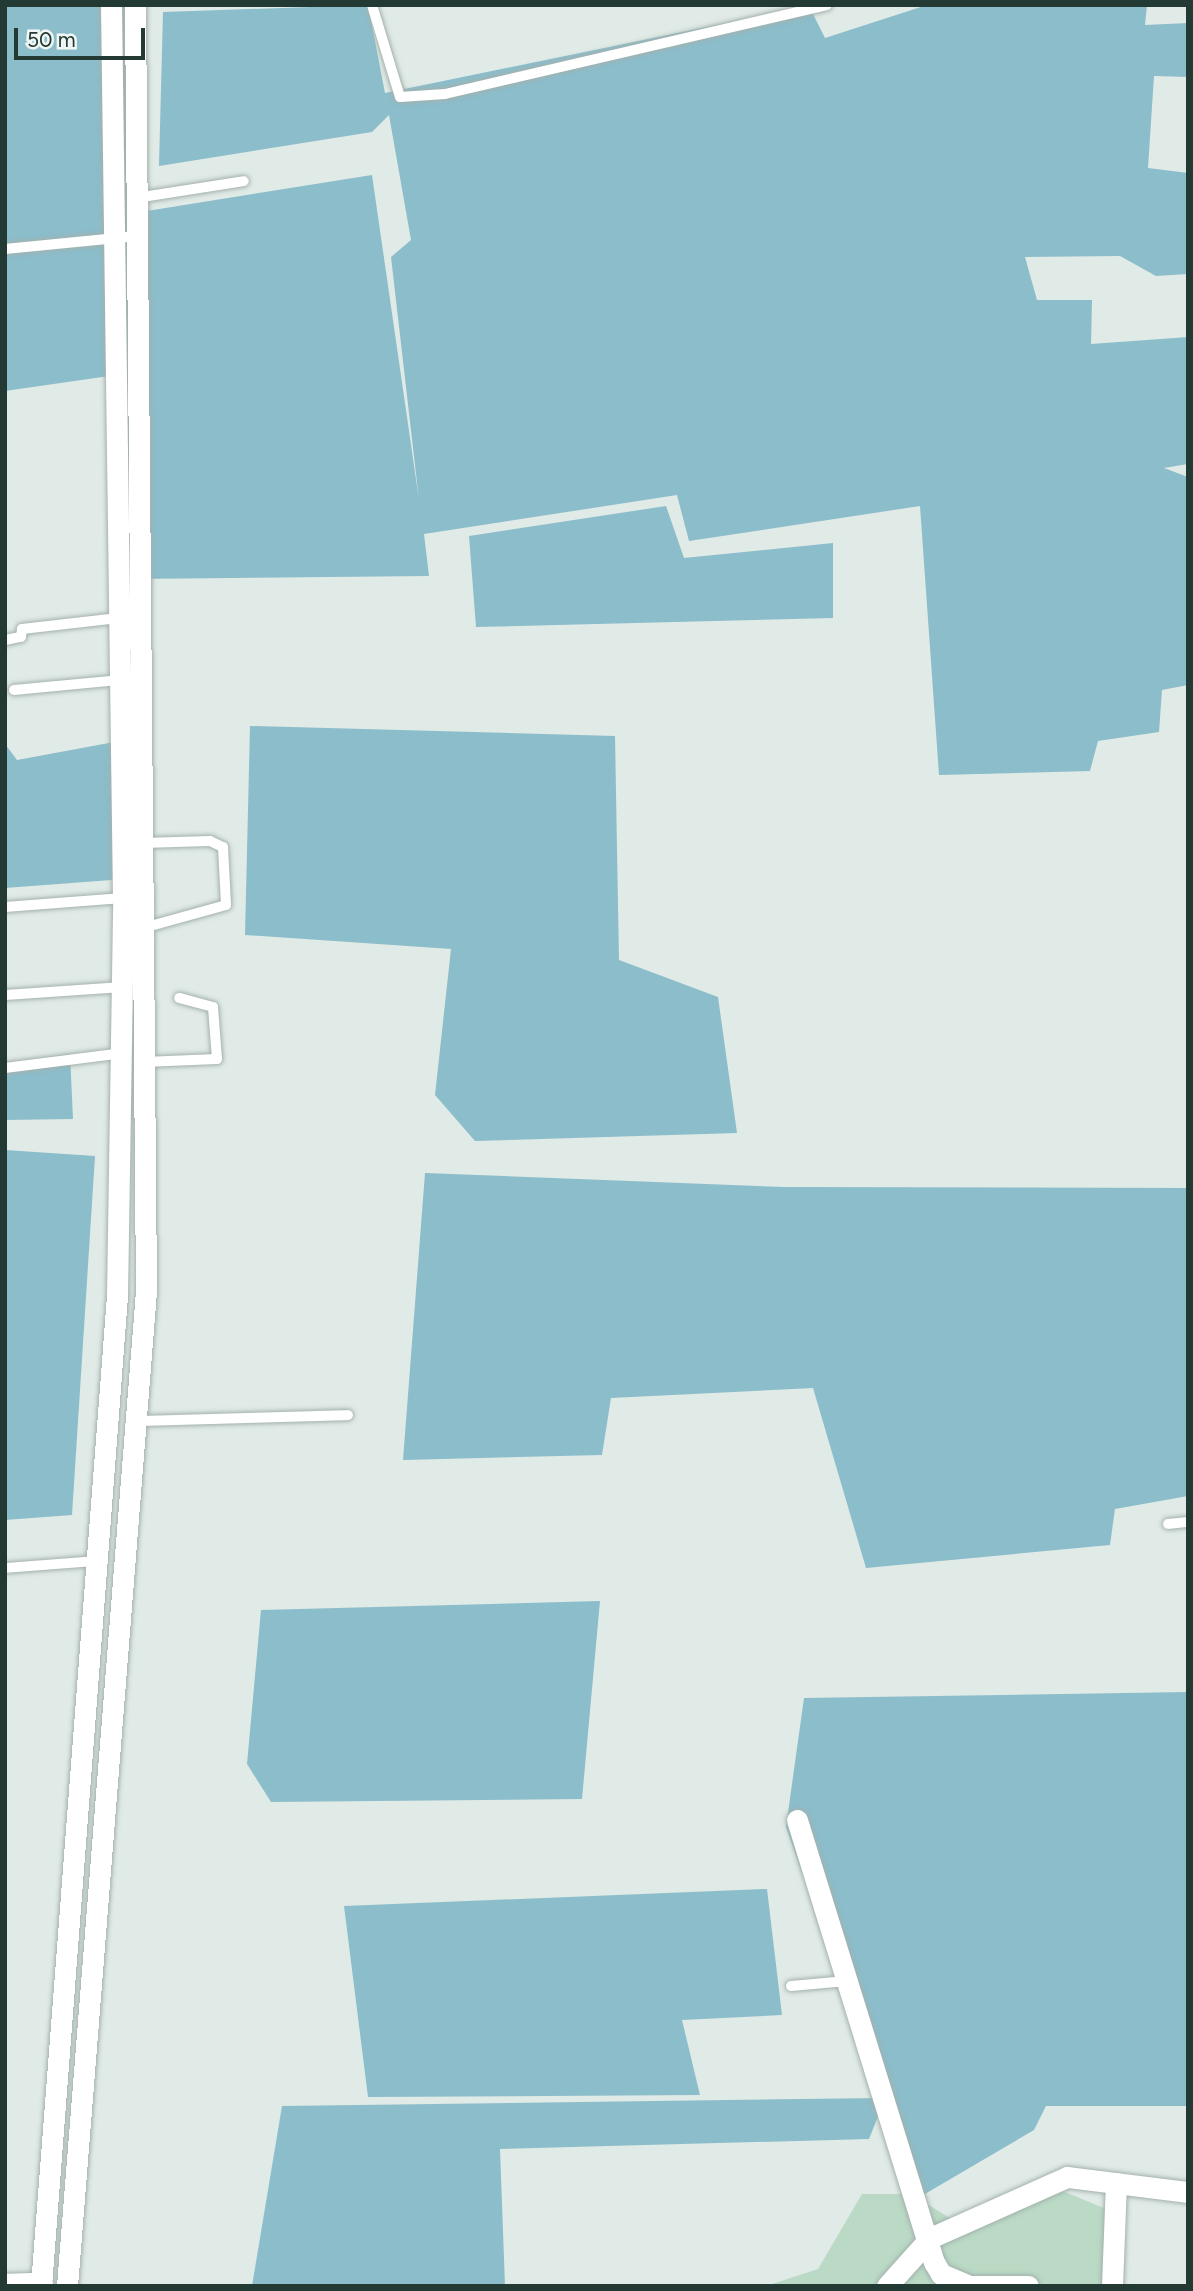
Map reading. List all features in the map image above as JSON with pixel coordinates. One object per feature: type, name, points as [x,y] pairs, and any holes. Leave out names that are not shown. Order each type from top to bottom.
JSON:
[{"type":"street","points":[[5,2284],[42,2284],[117,1296],[123,1053],[123,898],[111,5]]},
{"type":"street","points":[[68,2286],[146,1291],[135,5]]},
{"type":"street","points":[[797,1820],[941,2274],[969,2286],[1028,2286]]},
{"type":"street","points":[[887,2286],[930,2238],[1067,2177],[1188,2192]]},
{"type":"street","points":[[1112,2286],[1116,2183]]},
{"type":"lane","points":[[372,5],[400,97],[445,94],[827,5]]},
{"type":"lane","points":[[136,198],[244,181]]},
{"type":"lane","points":[[5,249],[137,236]]},
{"type":"lane","points":[[5,640],[21,637],[22,629],[118,618]]},
{"type":"lane","points":[[14,690],[119,680]]},
{"type":"lane","points":[[142,843],[210,841],[223,847],[226,905],[142,928]]},
{"type":"lane","points":[[5,907],[123,898]]},
{"type":"lane","points":[[5,995],[123,987]]},
{"type":"lane","points":[[144,1062],[217,1059],[213,1007],[179,999]]},
{"type":"lane","points":[[5,1068],[123,1053]]},
{"type":"lane","points":[[137,1421],[348,1415]]},
{"type":"lane","points":[[1168,1524],[1188,1522]]},
{"type":"lane","points":[[5,1568],[96,1560]]},
{"type":"lane","points":[[791,1986],[847,1980]]},
{"type":"green space","points":[[1060,2190],[1111,2211],[1109,2286],[766,2286],[818,2269],[862,2194],[911,2194],[966,2228]]},
{"type":"water","points":[[5,5],[124,5],[128,214],[372,175],[419,500],[391,257],[411,240],[389,115],[372,132],[159,166],[163,12],[368,5],[385,93],[809,6],[825,38],[927,5],[1147,5],[1145,25],[1188,23],[1188,77],[1154,76],[1148,168],[1188,173],[1188,274],[1156,276],[1120,256],[1025,257],[1037,300],[1092,300],[1091,344],[1188,337],[1188,464],[1164,468],[1188,477],[1188,685],[1162,690],[1159,732],[1098,741],[1090,771],[939,775],[920,506],[689,541],[677,495],[424,534],[429,576],[133,579],[130,373],[5,391]]},
{"type":"water","points":[[666,506],[684,558],[833,543],[833,618],[476,627],[469,536]]},
{"type":"water","points":[[250,726],[615,736],[619,960],[718,997],[737,1133],[475,1141],[435,1095],[451,949],[245,935]]},
{"type":"water","points":[[136,738],[138,878],[5,888],[5,744],[17,760]]},
{"type":"water","points":[[70,1054],[73,1119],[5,1120],[5,1064]]},
{"type":"water","points":[[5,1150],[95,1156],[72,1515],[5,1520]]},
{"type":"water","points":[[425,1173],[784,1187],[1188,1188],[1188,1496],[1115,1509],[1110,1545],[866,1568],[813,1388],[611,1398],[602,1455],[403,1460]]},
{"type":"water","points":[[600,1601],[582,1799],[271,1802],[247,1764],[261,1610]]},
{"type":"water","points":[[1188,1692],[1188,2106],[1046,2106],[1034,2130],[918,2198],[883,2104],[869,2139],[500,2149],[505,2286],[252,2286],[282,2106],[882,2098],[786,1827],[804,1698]]},
{"type":"water","points":[[767,1889],[782,2015],[682,2020],[700,2095],[368,2097],[344,1906]]}]
